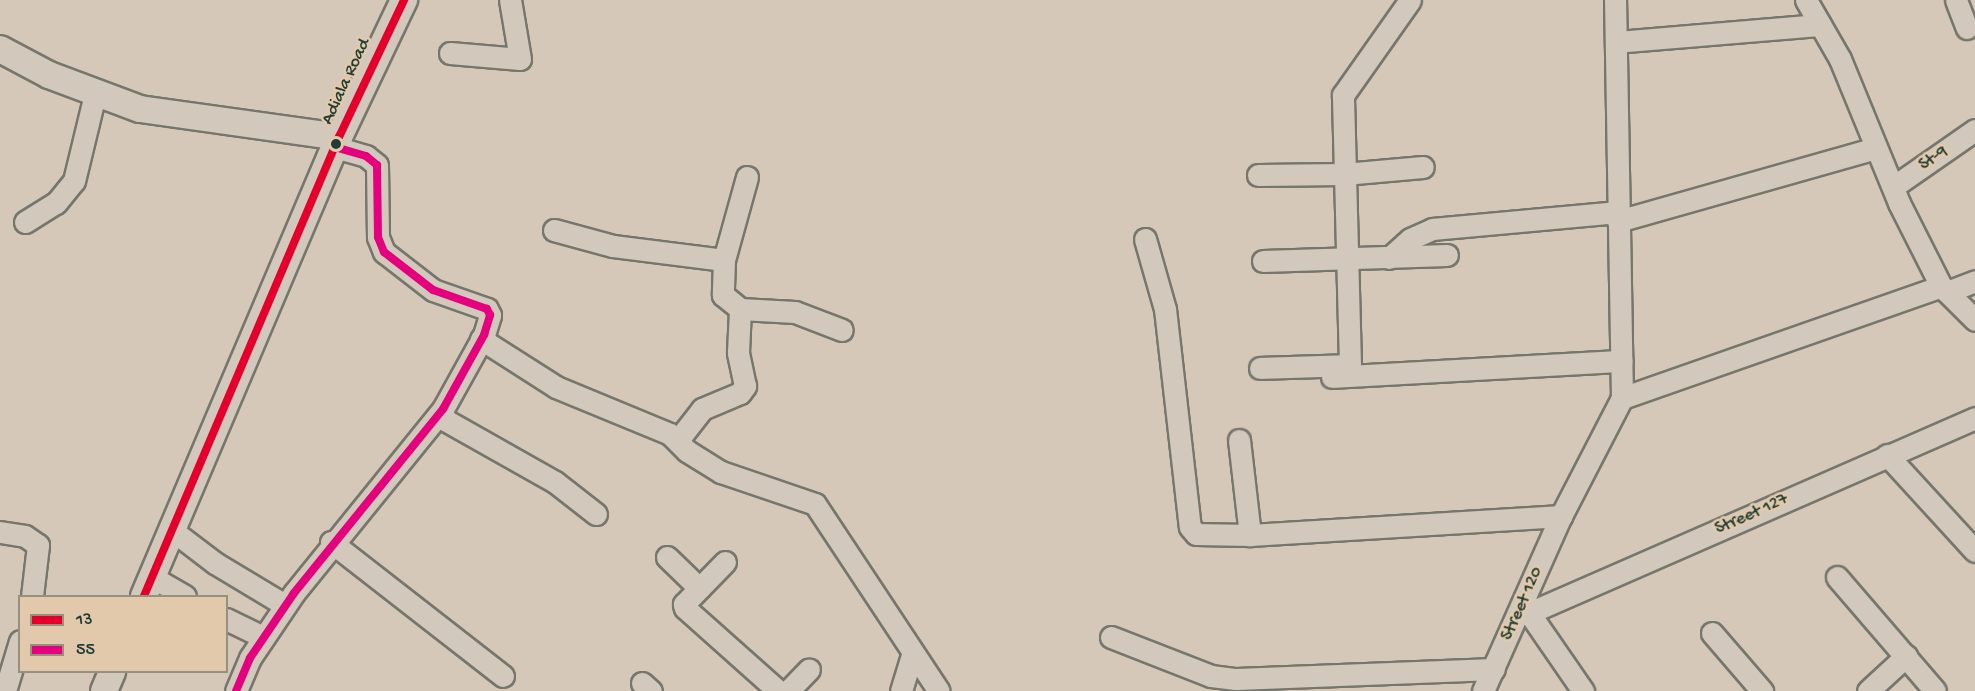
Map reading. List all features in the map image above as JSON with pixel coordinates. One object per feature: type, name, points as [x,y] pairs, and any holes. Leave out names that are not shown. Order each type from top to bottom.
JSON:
[{"type":"main road","name":"Adiala Road","points":[[148,587],[332,139],[386,0]]},
{"type":"main road","name":"Adiala Road","points":[[127,595],[332,139],[404,0]]},
{"type":"main road","points":[[0,49],[95,94],[173,117],[332,139]]},
{"type":"street","points":[[450,53],[520,59],[510,0]]},
{"type":"street","points":[[1350,365],[1343,95],[1410,0]]},
{"type":"street","points":[[1616,0],[1622,398],[1944,289],[1975,281]]},
{"type":"street","points":[[1806,0],[1840,58],[1893,187],[1944,289],[1975,320]]},
{"type":"street","points":[[1956,0],[1967,28]]},
{"type":"street","points":[[1616,42],[1820,25]]},
{"type":"street","points":[[25,222],[56,203],[74,181],[95,94]]},
{"type":"street","name":"St-9","points":[[1893,187],[1975,130]]},
{"type":"street","points":[[236,691],[263,637],[285,605],[332,542],[438,416],[482,339],[490,312],[433,290],[384,252],[378,237],[376,165],[366,156],[332,139]]},
{"type":"street","points":[[1389,258],[1410,239],[1432,229],[1618,217],[1876,148]]},
{"type":"street","points":[[1258,175],[1344,174],[1423,167]]},
{"type":"street","points":[[747,177],[724,260],[723,295],[740,309],[795,312],[842,330]]},
{"type":"street","points":[[554,230],[613,246],[724,260]]},
{"type":"street","points":[[1145,239],[1165,309],[1190,527],[1196,534],[1208,537],[1250,535],[1561,516]]},
{"type":"street","points":[[1263,261],[1447,255]]},
{"type":"street","points":[[678,440],[702,409],[740,393],[746,386],[738,352],[740,309]]},
{"type":"street","points":[[482,339],[556,387],[678,440],[687,451],[721,472],[815,504],[822,511],[912,654],[939,691]]},
{"type":"street","points":[[1309,378],[1622,361]]},
{"type":"street","points":[[1260,368],[1350,365],[1370,376]]},
{"type":"street","name":"Street 120","points":[[1483,691],[1526,609],[1561,516],[1622,398]]},
{"type":"street","points":[[438,416],[555,482],[596,514]]},
{"type":"street","name":"Street 127","points":[[1526,609],[1975,417]]},
{"type":"street","points":[[1239,440],[1250,535]]},
{"type":"street","points":[[1887,455],[1975,551]]},
{"type":"street","points":[[172,531],[215,563],[285,605]]},
{"type":"street","points":[[0,532],[25,536],[38,545],[32,595]]},
{"type":"street","points":[[332,542],[503,675]]},
{"type":"street","points":[[668,557],[699,588]]},
{"type":"street","points":[[725,562],[684,604],[685,608],[778,691]]},
{"type":"street","points":[[1837,577],[1935,691]]},
{"type":"street","points":[[148,587],[178,595]]},
{"type":"street","points":[[1526,609],[1583,691]]},
{"type":"street","points":[[228,620],[263,637]]},
{"type":"street","points":[[1712,633],[1762,691]]},
{"type":"street","points":[[1111,637],[1211,676],[1236,679],[1494,669]]},
{"type":"street","points":[[5,691],[18,648]]},
{"type":"street","points":[[901,691],[912,654]]},
{"type":"street","points":[[1868,691],[1906,656]]},
{"type":"street","points":[[788,691],[809,669]]},
{"type":"transit line","name":"13","points":[[144,595],[339,137],[404,0]]},
{"type":"transit line","name":"55","points":[[236,691],[250,658],[294,593],[443,409],[484,335],[490,315],[487,309],[433,290],[384,252],[378,237],[377,165],[366,156],[335,147]]}]
